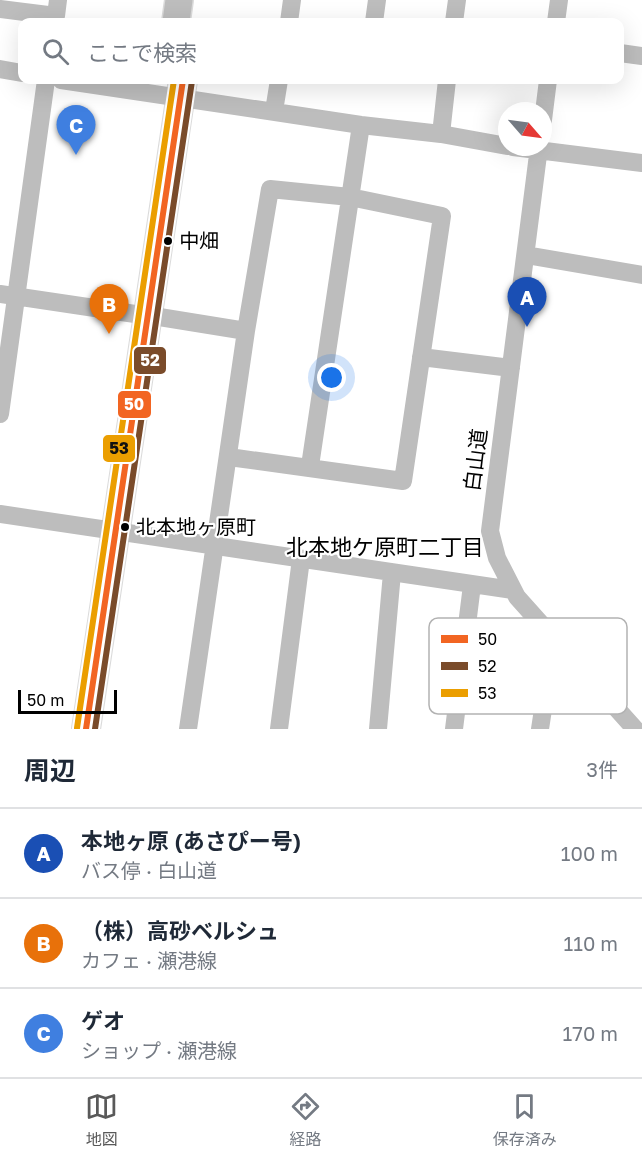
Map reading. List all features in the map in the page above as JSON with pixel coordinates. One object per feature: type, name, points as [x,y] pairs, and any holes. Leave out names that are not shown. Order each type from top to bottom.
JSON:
[{"type":"highway","points":[[177,18],[179,0]]},
{"type":"highway","points":[[191,18],[194,0]]},
{"type":"highway","points":[[73,729],[109,529],[174,88]]},
{"type":"highway","points":[[86,729],[109,529]]},
{"type":"street","points":[[0,9],[56,16],[58,0]]},
{"type":"street","points":[[289,18],[292,0]]},
{"type":"street","points":[[375,18],[377,0]]},
{"type":"street","points":[[455,18],[457,0]]},
{"type":"street","points":[[557,18],[559,0]]},
{"type":"street","points":[[624,54],[642,56]]},
{"type":"street","points":[[0,69],[18,72]]},
{"type":"street","points":[[0,414],[8,295],[45,84]]},
{"type":"street","points":[[118,84],[174,88],[274,111],[361,125],[441,134],[498,144]]},
{"type":"street","points":[[274,111],[278,84]]},
{"type":"street","points":[[441,134],[447,84]]},
{"type":"street","points":[[545,102],[548,84]]},
{"type":"street","points":[[310,466],[361,125]]},
{"type":"street","points":[[552,151],[642,163]]},
{"type":"street","name":"白山道","points":[[537,618],[513,590],[496,558],[490,531],[538,156]]},
{"type":"street","points":[[188,729],[246,331],[270,189],[350,197],[442,216],[403,481],[310,466],[229,457]]},
{"type":"street","points":[[525,255],[642,274]]},
{"type":"street","points":[[8,295],[246,331]]},
{"type":"street","points":[[421,357],[511,368]]},
{"type":"street","points":[[0,514],[109,529],[216,548],[513,590]]},
{"type":"street","points":[[279,729],[301,559]]},
{"type":"street","points":[[378,729],[392,573]]},
{"type":"street","points":[[468,618],[472,585]]},
{"type":"street","points":[[454,729],[456,714]]},
{"type":"street","points":[[540,729],[542,714]]},
{"type":"street","name":"白山道","points":[[619,714],[629,726]]},
{"type":"transit line","name":"53","points":[[77,728],[173,84]]},
{"type":"transit line","name":"50","points":[[86,729],[182,84]]},
{"type":"transit line","name":"52","points":[[95,729],[192,84]]},
{"type":"place","name":"ゲオ","points":[[76,155]]},
{"type":"place","name":"中畑","points":[[168,241]]},
{"type":"place","name":"本地ヶ原 (あさぴー号)","points":[[527,327]]},
{"type":"place","name":"（株）高砂ベルシュ","points":[[109,334]]},
{"type":"place","name":"北本地ヶ原町","points":[[125,527]]},
{"type":"district","name":"北本地ケ原町二丁目","points":[[385,547]]}]
